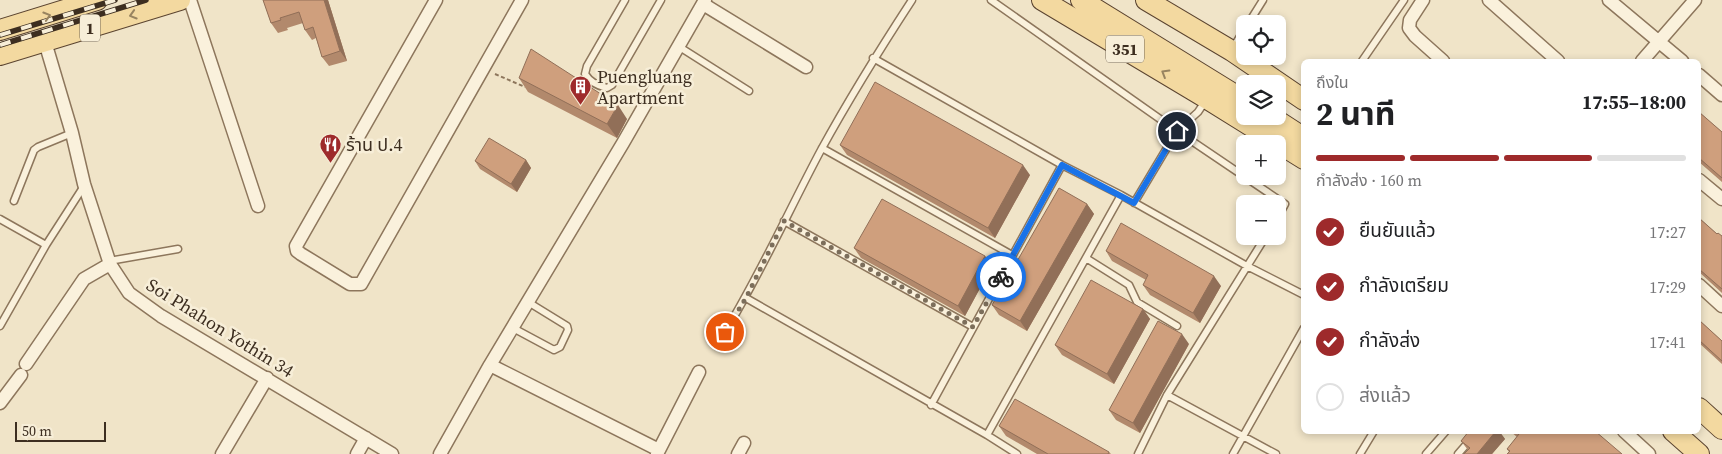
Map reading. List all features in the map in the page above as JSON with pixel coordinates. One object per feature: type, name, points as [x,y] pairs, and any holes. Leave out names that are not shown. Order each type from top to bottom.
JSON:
[{"type":"main road","name":"1","points":[[0,30],[70,4],[94,0]]},
{"type":"main road","name":"1","points":[[0,55],[180,0]]},
{"type":"main road","name":"351","points":[[1042,0],[1301,156]]},
{"type":"main road","points":[[1081,0],[1236,95]]},
{"type":"main road","points":[[1107,0],[1236,79]]},
{"type":"main road","points":[[1146,0],[1232,51],[1301,98]]},
{"type":"main road","points":[[1286,110],[1301,120]]},
{"type":"main road","points":[[1284,125],[1301,136]]},
{"type":"main road","points":[[1701,410],[1722,429]]},
{"type":"main road","points":[[1676,434],[1698,454]]},
{"type":"street","points":[[190,0],[258,206]]},
{"type":"street","points":[[436,0],[296,246],[297,251],[301,254],[350,284],[360,284],[522,0]]},
{"type":"street","points":[[1423,0],[1410,20],[1409,28],[1415,36],[1441,59]]},
{"type":"street","points":[[1488,0],[1556,59]]},
{"type":"street","points":[[1609,0],[1680,59]]},
{"type":"street","points":[[1644,59],[1695,0]]},
{"type":"street","points":[[440,454],[490,365],[623,143],[704,2],[806,67]]},
{"type":"street","name":"Soi Phahon Yothin 34","points":[[45,42],[72,133],[84,184],[110,263],[129,292],[153,310],[392,454]]},
{"type":"street","points":[[1701,78],[1722,95]]},
{"type":"street","points":[[1701,182],[1722,199]]},
{"type":"street","points":[[0,403],[84,280],[110,263]]},
{"type":"street","points":[[1701,288],[1722,306]]},
{"type":"street","points":[[490,365],[658,452],[699,372]]},
{"type":"street","points":[[222,454],[267,378]]},
{"type":"street","points":[[1627,434],[1648,454]]},
{"type":"street","points":[[357,454],[366,438]]},
{"type":"lane","points":[[625,0],[587,66],[585,74],[589,80],[602,87],[607,88],[612,85],[661,0]]},
{"type":"lane","points":[[725,332],[746,298],[822,148],[874,58],[912,0]]},
{"type":"lane","points":[[991,0],[1177,131],[1273,195]]},
{"type":"lane","points":[[1254,15],[1263,0]]},
{"type":"lane","points":[[1363,59],[1404,0]]},
{"type":"lane","points":[[1232,51],[1236,44]]},
{"type":"lane","points":[[678,46],[749,91]]},
{"type":"lane","points":[[874,58],[1062,165],[1121,195],[1247,266],[1301,293]]},
{"type":"lane","points":[[1134,203],[1177,131],[1198,112],[1207,98]]},
{"type":"lane","points":[[14,201],[34,150],[38,146],[72,133]]},
{"type":"lane","points":[[822,148],[1012,255]]},
{"type":"lane","points":[[932,405],[1062,165]]},
{"type":"lane","points":[[0,326],[3,314],[84,184]]},
{"type":"lane","points":[[987,436],[1121,195]]},
{"type":"lane","points":[[0,218],[46,245]]},
{"type":"lane","points":[[784,221],[973,327]]},
{"type":"lane","points":[[1138,454],[1167,395],[1260,245]]},
{"type":"lane","points":[[110,263],[178,249]]},
{"type":"lane","points":[[1086,258],[1129,285],[1138,302],[1177,326]]},
{"type":"lane","points":[[746,298],[1017,454]]},
{"type":"lane","points":[[513,328],[554,350],[560,347],[568,330],[567,326],[528,302]]},
{"type":"lane","points":[[1233,454],[1301,333]]},
{"type":"lane","points":[[1167,395],[1276,454]]},
{"type":"lane","points":[[1360,454],[1372,434]]},
{"type":"lane","points":[[1426,454],[1443,434]]},
{"type":"lane","points":[[1458,454],[1475,434]]},
{"type":"path","points":[[483,69],[529,89]]},
{"type":"building","points":[[263,0],[324,0],[340,51],[322,57],[313,27],[305,30],[299,12],[271,23]]},
{"type":"building","name":"Puengluang Apartment","points":[[531,49],[618,105],[607,124],[519,78]]},
{"type":"building","points":[[875,82],[1023,165],[988,228],[840,145]]},
{"type":"building","points":[[1701,114],[1722,132],[1722,178],[1701,160]]},
{"type":"building","points":[[489,138],[526,160],[511,184],[475,161]]},
{"type":"building","points":[[1059,188],[1087,204],[1020,321],[992,305]]},
{"type":"building","points":[[882,199],[985,256],[958,306],[854,248]]},
{"type":"building","points":[[1701,220],[1722,236],[1722,289],[1701,271]]},
{"type":"building","points":[[1121,223],[1214,276],[1193,313],[1143,285],[1148,275],[1106,251]]},
{"type":"building","points":[[1091,280],[1143,309],[1107,374],[1055,345]]},
{"type":"building","points":[[1158,321],[1182,334],[1133,423],[1109,410]]},
{"type":"building","points":[[1701,322],[1722,341],[1722,361],[1701,342]]},
{"type":"building","points":[[1015,399],[1109,452],[1108,454],[1048,454],[999,426]]},
{"type":"building","points":[[1467,434],[1494,434],[1477,454],[1464,454],[1470,448],[1461,441]]},
{"type":"building","points":[[1519,434],[1599,434],[1622,454],[1507,454],[1510,451],[1507,449]]},
{"type":"railway","points":[[0,35],[115,0]]},
{"type":"railway","points":[[0,45],[146,0]]},
{"type":"way so far","points":[[725,332],[746,298],[784,221],[973,327],[1001,277]]},
{"type":"place","name":"Puengluang Apartment","points":[[581,106]]},
{"type":"place","name":"ร้าน ป.4","points":[[330,164]]},
{"type":"route","points":[[1001,277],[1062,165],[1134,203],[1177,131]]}]
